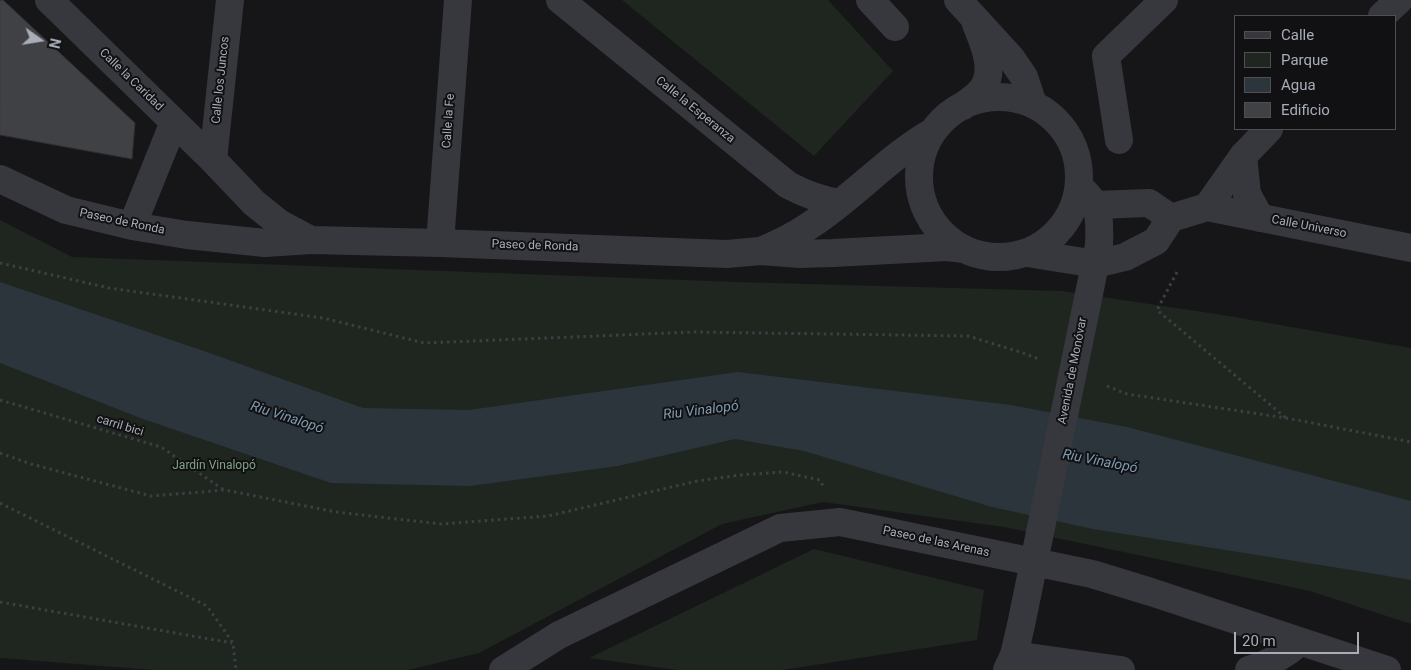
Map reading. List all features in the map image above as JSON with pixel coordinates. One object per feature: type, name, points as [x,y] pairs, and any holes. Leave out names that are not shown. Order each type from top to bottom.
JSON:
[{"type":"street","name":"Calle la Caridad","points":[[49,0],[212,160]]},
{"type":"street","name":"Calle los Juncos","points":[[212,160],[230,0]]},
{"type":"street","name":"Calle la Fe","points":[[440,243],[458,0]]},
{"type":"street","name":"Calle la Esperanza","points":[[560,0],[788,185],[822,200],[840,203]]},
{"type":"street","points":[[870,0],[894,27]]},
{"type":"street","points":[[1119,140],[1106,56],[1164,0]]},
{"type":"street","points":[[1383,15],[1398,0]]},
{"type":"street","points":[[965,8],[1011,58],[1024,77],[1033,104]]},
{"type":"street","points":[[965,8],[984,46],[988,63],[988,75],[983,88],[963,106],[946,117],[932,132],[923,153],[919,175],[922,198],[930,219],[945,236],[964,249],[984,256],[1006,258],[1027,253],[1046,242],[1062,227],[1073,209],[1087,196],[1149,203],[1171,218]]},
{"type":"street","points":[[963,106],[980,99],[998,97],[1016,99],[1033,104],[1050,116],[1064,130],[1074,148],[1087,196]]},
{"type":"street","points":[[132,226],[174,122]]},
{"type":"street","points":[[1027,253],[1096,264],[1125,257],[1156,241],[1171,218],[1207,207],[1242,156],[1269,130]]},
{"type":"street","name":"Paseo de Ronda","points":[[760,251],[784,241],[810,226],[901,152],[932,132]]},
{"type":"street","points":[[1242,156],[1247,194],[1260,218]]},
{"type":"street","name":"Paseo de Ronda","points":[[212,160],[254,203],[279,223],[311,240]]},
{"type":"street","name":"Paseo de Ronda","points":[[0,179],[66,210],[132,226],[187,235],[265,243],[311,240],[440,243],[727,254],[760,251],[800,254],[947,247],[964,249]]},
{"type":"street","name":"Avenida de Monóvar","points":[[1007,666],[1021,625],[1085,309],[1096,264],[1100,223],[1087,196]]},
{"type":"street","name":"Calle Universo","points":[[1207,207],[1411,248]]},
{"type":"street","name":"Paseo de las Arenas","points":[[504,670],[559,635],[780,528],[840,522],[1092,574],[1388,670]]},
{"type":"street","points":[[1249,670],[1268,664],[1286,654],[1300,642]]},
{"type":"street","points":[[1007,666],[1121,670]]},
{"type":"path","points":[[0,263],[109,288],[323,318],[424,343],[694,332],[968,336],[1047,362]]},
{"type":"path","points":[[1181,264],[1157,310],[1286,418]]},
{"type":"path","points":[[1100,384],[1127,394],[1286,418],[1411,442]]},
{"type":"path","name":"carril bici","points":[[0,400],[161,447],[225,490]]},
{"type":"path","points":[[0,453],[31,464],[151,496],[225,490],[336,512],[441,524],[548,516],[697,481],[783,472],[820,480],[840,522]]},
{"type":"path","points":[[0,503],[206,606],[233,643],[236,670]]},
{"type":"path","points":[[0,602],[233,643]]},
{"type":"green space","points":[[622,0],[828,0],[893,71],[814,156]]},
{"type":"green space","name":"Jardín Vinalopó","points":[[0,220],[72,257],[737,282],[1062,291],[1223,315],[1411,348],[1411,624],[1310,591],[1004,527],[823,502],[722,524],[479,653],[408,670],[154,670],[0,658]]},
{"type":"green space","points":[[814,549],[984,590],[977,640],[782,670],[677,670],[589,658]]},
{"type":"water","name":"Riu Vinalopó","points":[[0,282],[201,350],[363,408],[469,410],[738,372],[1011,405],[1127,427],[1411,501],[1411,580],[1093,529],[992,507],[804,451],[735,439],[618,466],[470,486],[331,483],[143,419],[0,363]]},
{"type":"building","points":[[0,0],[3,0],[135,123],[132,159],[0,135]]}]
